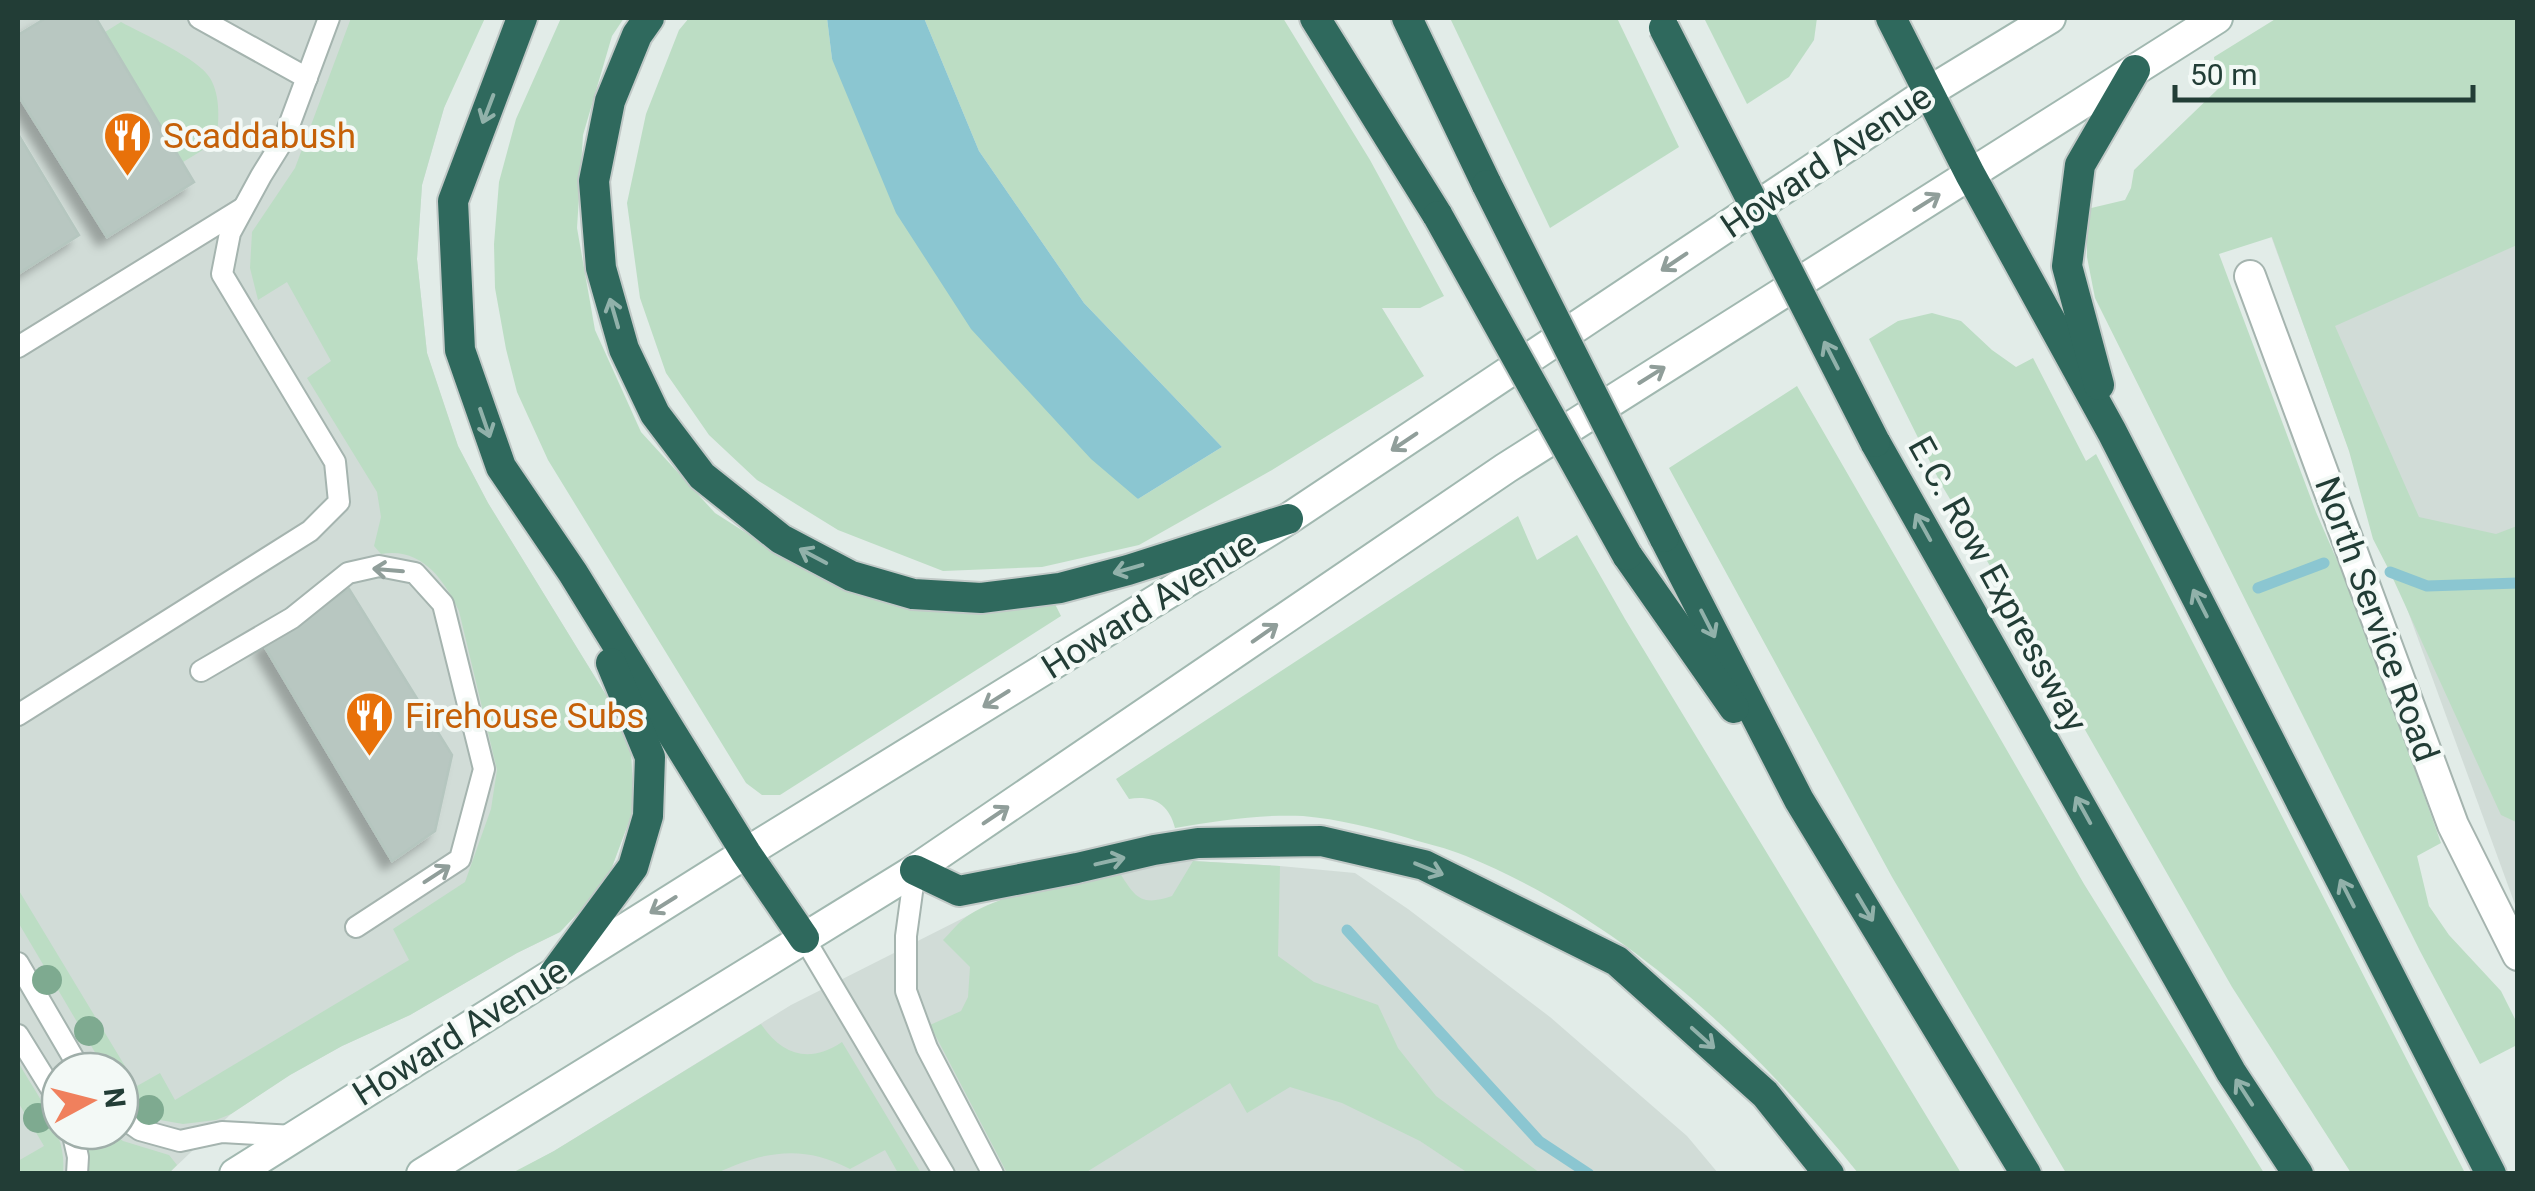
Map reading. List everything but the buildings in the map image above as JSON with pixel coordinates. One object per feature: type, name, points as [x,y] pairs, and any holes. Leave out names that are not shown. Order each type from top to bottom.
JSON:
[{"type":"highway","points":[[522,18],[453,201],[460,350],[500,466],[573,573],[746,853],[804,938]]},
{"type":"highway","points":[[649,18],[637,35],[610,101],[594,181],[601,268],[624,349],[656,414],[702,476],[780,539],[851,576],[913,594],[981,598],[1060,588],[1288,520]]},
{"type":"highway","points":[[1316,18],[1438,216],[1627,555],[1799,800],[2026,1174]]},
{"type":"highway","points":[[1407,18],[1487,185],[1799,800]]},
{"type":"highway","points":[[1891,18],[1970,174],[2112,432],[2491,1174]]},
{"type":"highway","name":"E.C. Row Expressway","points":[[1662,23],[1875,442],[2231,1072],[2298,1174]]},
{"type":"highway","points":[[2112,432],[2067,266],[2080,164],[2135,70]]},
{"type":"highway","points":[[554,974],[634,867],[648,816],[650,757],[573,573]]},
{"type":"highway","points":[[916,870],[958,892],[1198,843],[1321,841],[1424,865],[1617,960],[1766,1094],[1829,1174]]},
{"type":"main road","name":"Howard Avenue","points":[[235,1174],[746,853],[1288,520],[1930,91],[2050,18]]},
{"type":"main road","points":[[422,1174],[916,870],[1506,468],[2217,18]]},
{"type":"main road","name":"North Service Road","points":[[2250,276],[2453,825],[2518,956]]},
{"type":"lane","points":[[199,18],[307,78]]},
{"type":"lane","points":[[18,714],[310,531],[340,502],[335,462],[222,274],[230,234],[284,140],[329,18]]},
{"type":"lane","points":[[18,346],[245,207]]},
{"type":"lane","points":[[202,671],[292,618],[348,573],[379,566],[415,573],[443,604],[484,768],[460,859],[356,928]]},
{"type":"lane","points":[[916,870],[906,936],[906,991],[927,1048],[993,1174]]},
{"type":"lane","points":[[804,938],[944,1174]]},
{"type":"lane","points":[[18,962],[69,1051]]},
{"type":"lane","points":[[18,1035],[40,1071]]},
{"type":"lane","points":[[140,1130],[180,1142],[222,1132],[296,1136]]},
{"type":"shaded area","points":[[18,18],[477,18],[444,108],[422,185],[417,259],[427,353],[458,446],[488,503],[630,734],[634,808],[606,883],[560,932],[410,1015],[290,1075],[231,1114],[169,1173],[18,1173]]},
{"type":"shaded area","points":[[2517,164],[2517,910],[2271,236]]},
{"type":"shaded area","points":[[1193,861],[1355,873],[1550,1017],[1687,1136],[1718,1173],[512,1174],[791,1005],[993,903],[1094,872]]},
{"type":"green space","points":[[351,18],[485,18],[444,108],[422,185],[417,259],[427,353],[458,446],[488,503],[630,734],[634,808],[606,883],[560,932],[410,1015],[342,1046],[231,1114],[183,1124],[140,1111],[140,1084],[160,1073],[175,1100],[409,960],[393,929],[465,882],[491,809],[497,770],[459,611],[429,568],[408,555],[381,554],[374,546],[381,517],[377,492],[307,378],[331,361],[287,282],[258,300],[250,268],[252,232],[295,168]]},
{"type":"green space","points":[[561,18],[624,18],[612,36],[583,135],[577,228],[595,330],[641,432],[715,513],[806,571],[908,605],[974,610],[1055,604],[1061,616],[780,795],[762,795],[746,783],[548,460],[517,392],[495,288],[499,182],[516,119]]},
{"type":"green space","points":[[689,18],[827,18],[832,59],[1138,499],[1222,447],[1084,303],[979,151],[924,18],[1283,18],[1370,160],[1444,296],[1420,308],[1382,308],[1424,376],[1272,470],[1139,545],[1042,567],[943,571],[838,530],[757,480],[709,435],[666,373],[640,298],[627,203],[646,114],[679,30]]},
{"type":"green space","points":[[1450,18],[1617,18],[1679,147],[1550,228]]},
{"type":"green space","points":[[1704,18],[1817,18],[1814,40],[1789,77],[1747,104]]},
{"type":"green space","points":[[2277,18],[2517,18],[2517,245],[2335,326],[2419,517],[2496,534],[2517,526],[2517,826],[2501,815],[2373,539],[2349,451],[2272,237],[2219,254],[2316,512],[2356,604],[2441,843],[2417,856],[2429,906],[2449,935],[2501,991],[2517,1023],[2517,1045],[2480,1064],[2095,298],[2087,257],[2087,209],[2125,200],[2134,170],[2218,89],[2214,57]]},
{"type":"green space","points":[[121,22],[194,62],[214,85],[218,110],[216,142],[183,162],[105,32]]},
{"type":"green space","points":[[1932,313],[1961,321],[2016,367],[2033,358],[2086,461],[2096,454],[2465,1173],[2351,1173],[2232,987],[1941,484],[1869,339],[1898,321]]},
{"type":"green space","points":[[1797,386],[2084,884],[2264,1173],[2066,1173],[1892,877],[1669,468]]},
{"type":"green space","points":[[1518,516],[1537,560],[1577,535],[1961,1173],[1858,1173],[1729,1032],[1632,950],[1524,883],[1466,856],[1369,827],[1303,816],[1255,817],[1175,828],[1169,813],[1159,803],[1145,798],[1129,799],[1116,779]]},
{"type":"green space","points":[[1193,861],[1280,866],[1278,956],[1314,982],[1378,1005],[1398,1048],[1436,1096],[1540,1173],[1468,1173],[1420,1141],[1342,1103],[1290,1087],[1247,1113],[1230,1083],[1085,1173],[1007,1173],[930,1025],[961,1011],[968,997],[970,967],[943,940],[979,909],[1039,887],[1103,872],[1118,870],[1134,893],[1145,900],[1172,896]]},
{"type":"green space","points":[[18,889],[116,1051],[94,1051],[18,922]]},
{"type":"green space","points":[[761,1024],[778,1043],[797,1053],[818,1053],[842,1042],[921,1173],[898,1173],[885,1150],[850,1169],[816,1156],[784,1153],[717,1173],[512,1173],[554,1151]]},
{"type":"green space","points":[[18,1062],[40,1099],[40,1139],[18,1102]]},
{"type":"green space","points":[[140,1146],[169,1155],[177,1165],[169,1173],[88,1173],[85,1151],[140,1151]]},
{"type":"green space","points":[[40,1148],[62,1151],[63,1173],[21,1173],[18,1161]]},
{"type":"water","points":[[827,18],[924,18],[979,151],[1084,303],[1222,447],[1138,499],[1091,459],[971,329],[896,213],[832,59]]},
{"type":"waterway","points":[[2258,588],[2324,563]]},
{"type":"waterway","points":[[2390,572],[2427,586],[2518,583]]},
{"type":"waterway","points":[[1347,930],[1539,1141],[1589,1174]]},
{"type":"place","name":"Scaddabush","points":[[128,178]]},
{"type":"place","name":"Firehouse Subs","points":[[370,758]]}]
